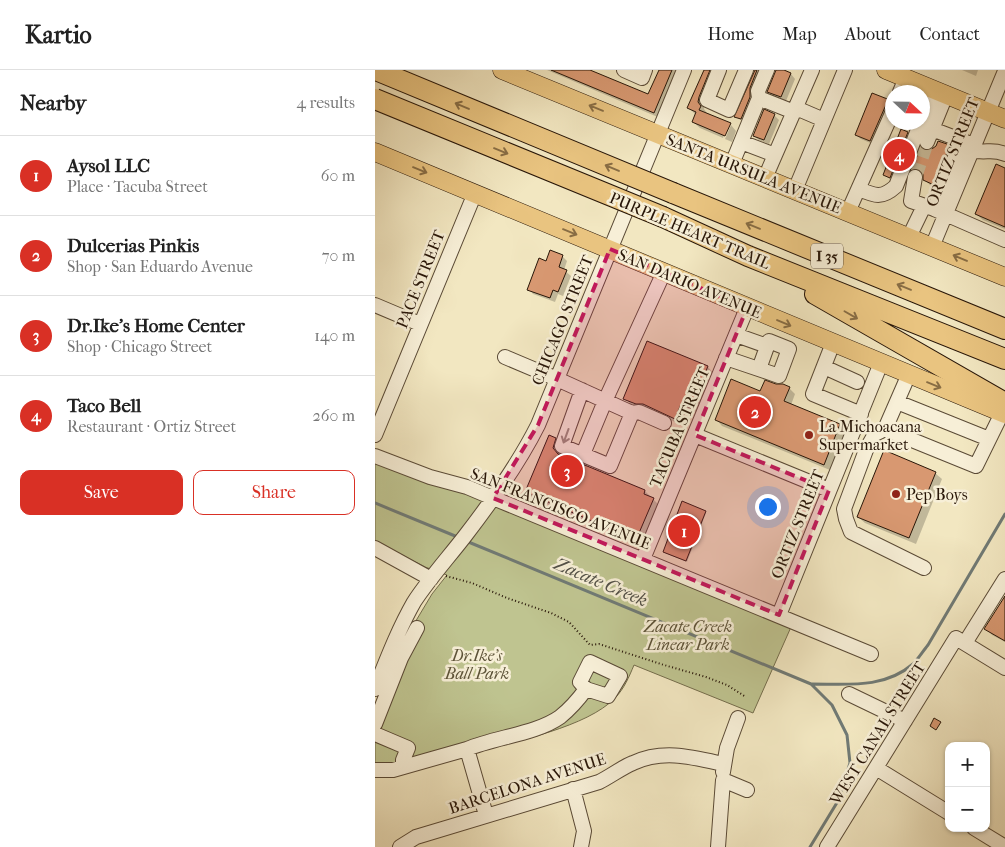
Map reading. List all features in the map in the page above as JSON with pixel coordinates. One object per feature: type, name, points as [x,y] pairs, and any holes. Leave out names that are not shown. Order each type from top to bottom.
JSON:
[{"type":"highway","name":"PURPLE HEART TRAIL","points":[[376,70],[1005,329]]},
{"type":"highway","name":"PURPLE HEART TRAIL","points":[[375,99],[663,218],[748,256],[1005,359]]},
{"type":"highway","points":[[748,256],[1004,410]]},
{"type":"highway","points":[[981,319],[1005,323]]},
{"type":"main road","name":"SANTA URSULA AVENUE","points":[[502,70],[529,75],[657,134],[932,247],[1003,272]]},
{"type":"main road","points":[[886,70],[903,85]]},
{"type":"main road","points":[[930,90],[940,92],[1005,119]]},
{"type":"main road","name":"SAN DARIO AVENUE","points":[[375,152],[881,363],[1004,410]]},
{"type":"street","points":[[624,70],[642,78],[645,70]]},
{"type":"street","name":"CHICAGO STREET","points":[[375,688],[400,628],[525,452],[538,426],[684,70]]},
{"type":"street","points":[[719,70],[707,100],[729,110],[746,70]]},
{"type":"street","points":[[732,164],[759,98],[758,91],[767,70]]},
{"type":"street","points":[[765,178],[812,70]]},
{"type":"street","points":[[795,190],[845,70]]},
{"type":"street","name":"ORTIZ STREET","points":[[932,247],[934,210],[988,112],[1005,71]]},
{"type":"street","points":[[930,113],[940,92]]},
{"type":"street","points":[[759,98],[823,120]]},
{"type":"street","points":[[930,126],[983,153],[995,150],[1005,154]]},
{"type":"street","points":[[848,212],[885,129]]},
{"type":"street","points":[[859,188],[881,196],[896,186],[922,130]]},
{"type":"street","points":[[926,130],[927,142]]},
{"type":"street","points":[[741,142],[775,155]]},
{"type":"street","points":[[915,177],[911,201],[1005,240]]},
{"type":"street","name":"PACE STREET","points":[[375,436],[475,193]]},
{"type":"street","points":[[909,237],[934,210]]},
{"type":"street","points":[[583,454],[664,272]]},
{"type":"street","points":[[375,305],[420,324]]},
{"type":"street","name":"TACUBA STREET","points":[[643,559],[747,308]]},
{"type":"street","points":[[736,335],[767,346]]},
{"type":"street","points":[[726,358],[779,376],[789,349],[769,342],[759,369]]},
{"type":"street","points":[[833,343],[813,394],[861,414]]},
{"type":"street","points":[[505,357],[632,414],[639,412],[665,423]]},
{"type":"street","name":"ORTIZ STREET","points":[[779,615],[881,363]]},
{"type":"street","points":[[824,367],[857,382]]},
{"type":"street","points":[[909,374],[885,429],[875,434],[866,450],[845,509],[846,519],[851,532],[923,568]]},
{"type":"street","points":[[582,390],[562,446],[610,466],[632,414]]},
{"type":"street","points":[[897,402],[989,439]]},
{"type":"street","points":[[885,429],[976,466],[1004,410]]},
{"type":"street","points":[[695,434],[829,490]]},
{"type":"street","name":"SAN FRANCISCO AVENUE","points":[[375,456],[430,477],[467,487],[871,654]]},
{"type":"street","points":[[375,548],[438,574]]},
{"type":"street","name":"WEST CANAL STREET","points":[[827,847],[905,720],[1005,579]]},
{"type":"street","points":[[375,724],[401,658],[417,628]]},
{"type":"street","points":[[961,640],[1005,668]]},
{"type":"street","points":[[375,770],[383,771],[403,767],[546,725],[573,706],[586,689]]},
{"type":"street","points":[[849,694],[905,720]]},
{"type":"street","points":[[718,847],[723,764],[738,718]]},
{"type":"street","points":[[375,734],[408,748],[403,760],[403,767]]},
{"type":"street","points":[[467,749],[486,815]]},
{"type":"street","name":"BARCELONA AVENUE","points":[[400,846],[416,837],[599,782],[631,763],[648,757],[665,754],[681,755],[723,764]]},
{"type":"street","points":[[876,768],[945,811]]},
{"type":"street","points":[[723,780],[747,790]]},
{"type":"street","points":[[573,789],[584,831],[581,847]]},
{"type":"street","points":[[980,832],[1004,847]]},
{"type":"path","points":[[438,574],[472,583],[507,598],[551,613],[569,622],[590,645],[599,644],[664,666],[706,677],[727,685],[746,697]]},
{"type":"highlighted area","points":[[610,249],[747,308],[695,435],[829,490],[779,615],[493,498],[538,425]]},
{"type":"green space","points":[[375,462],[468,493],[791,627],[753,713],[634,665],[624,687],[615,698],[603,708],[569,725],[530,738],[476,752],[473,740],[391,764],[375,763],[375,714],[408,634],[432,594],[447,575],[425,567],[375,541]]},
{"type":"building","points":[[551,70],[590,70],[648,94],[659,70],[672,70],[654,113]]},
{"type":"building","points":[[704,70],[710,70],[699,97],[698,102],[701,106],[699,110],[731,123],[725,136],[692,122],[696,112],[687,108]]},
{"type":"building","points":[[755,70],[757,70],[750,88],[750,97],[741,119],[734,117]]},
{"type":"building","points":[[776,70],[784,70],[791,73],[781,97],[767,92]]},
{"type":"building","points":[[872,93],[885,98],[885,107],[870,141],[855,135]]},
{"type":"building","points":[[764,109],[775,114],[764,140],[753,136]]},
{"type":"building","points":[[901,130],[908,132],[890,178],[883,175]]},
{"type":"building","points":[[938,141],[950,145],[934,185],[923,180],[923,174],[920,170],[912,169],[920,148],[929,151],[936,146]]},
{"type":"building","points":[[996,164],[1005,168],[1005,227],[975,214]]},
{"type":"building","points":[[550,250],[563,255],[559,267],[567,270],[558,292],[553,290],[550,298],[527,290],[539,258],[546,261]]},
{"type":"building","points":[[647,341],[708,366],[691,408],[681,404],[675,419],[643,404],[636,404],[623,399]]},
{"type":"building","points":[[731,379],[760,391],[765,380],[776,384],[783,384],[790,387],[784,401],[840,424],[824,465],[715,420]]},
{"type":"building","points":[[549,435],[556,438],[553,448],[558,454],[645,490],[644,494],[654,498],[636,540],[525,492]]},
{"type":"building","name":"Pep Boys","points":[[884,450],[936,472],[909,538],[857,517]]},
{"type":"building","points":[[682,501],[706,511],[686,561],[663,552]]},
{"type":"building","points":[[1005,596],[1005,641],[984,629]]},
{"type":"building","points":[[934,718],[941,722],[936,730],[930,726]]},
{"type":"waterway","name":"Zacate Creek","points":[[375,503],[460,538]]},
{"type":"waterway","points":[[812,684],[852,684],[878,681],[890,678],[913,664],[928,645],[1005,514]]},
{"type":"waterway","name":"Zacate Creek","points":[[466,541],[811,684],[832,705],[847,735],[850,763],[838,801],[810,847]]},
{"type":"tunnel","points":[[915,177],[927,142]]},
{"type":"place","name":"Taco Bell","points":[[899,155]]},
{"type":"place","name":"Dulcerias Pinkis","points":[[755,412]]},
{"type":"place","name":"La Michoacana Supermarket","points":[[809,435]]},
{"type":"place","name":"Dr.Ike's Home Center","points":[[567,471]]},
{"type":"place","name":"Pep Boys","points":[[896,494]]},
{"type":"place","name":"Aysol LLC","points":[[684,531]]},
{"type":"park label","name":"Zacate Creek Linear Park","points":[[688,635]]},
{"type":"park label","name":"Dr.Ike's Ball Park","points":[[477,664]]}]
